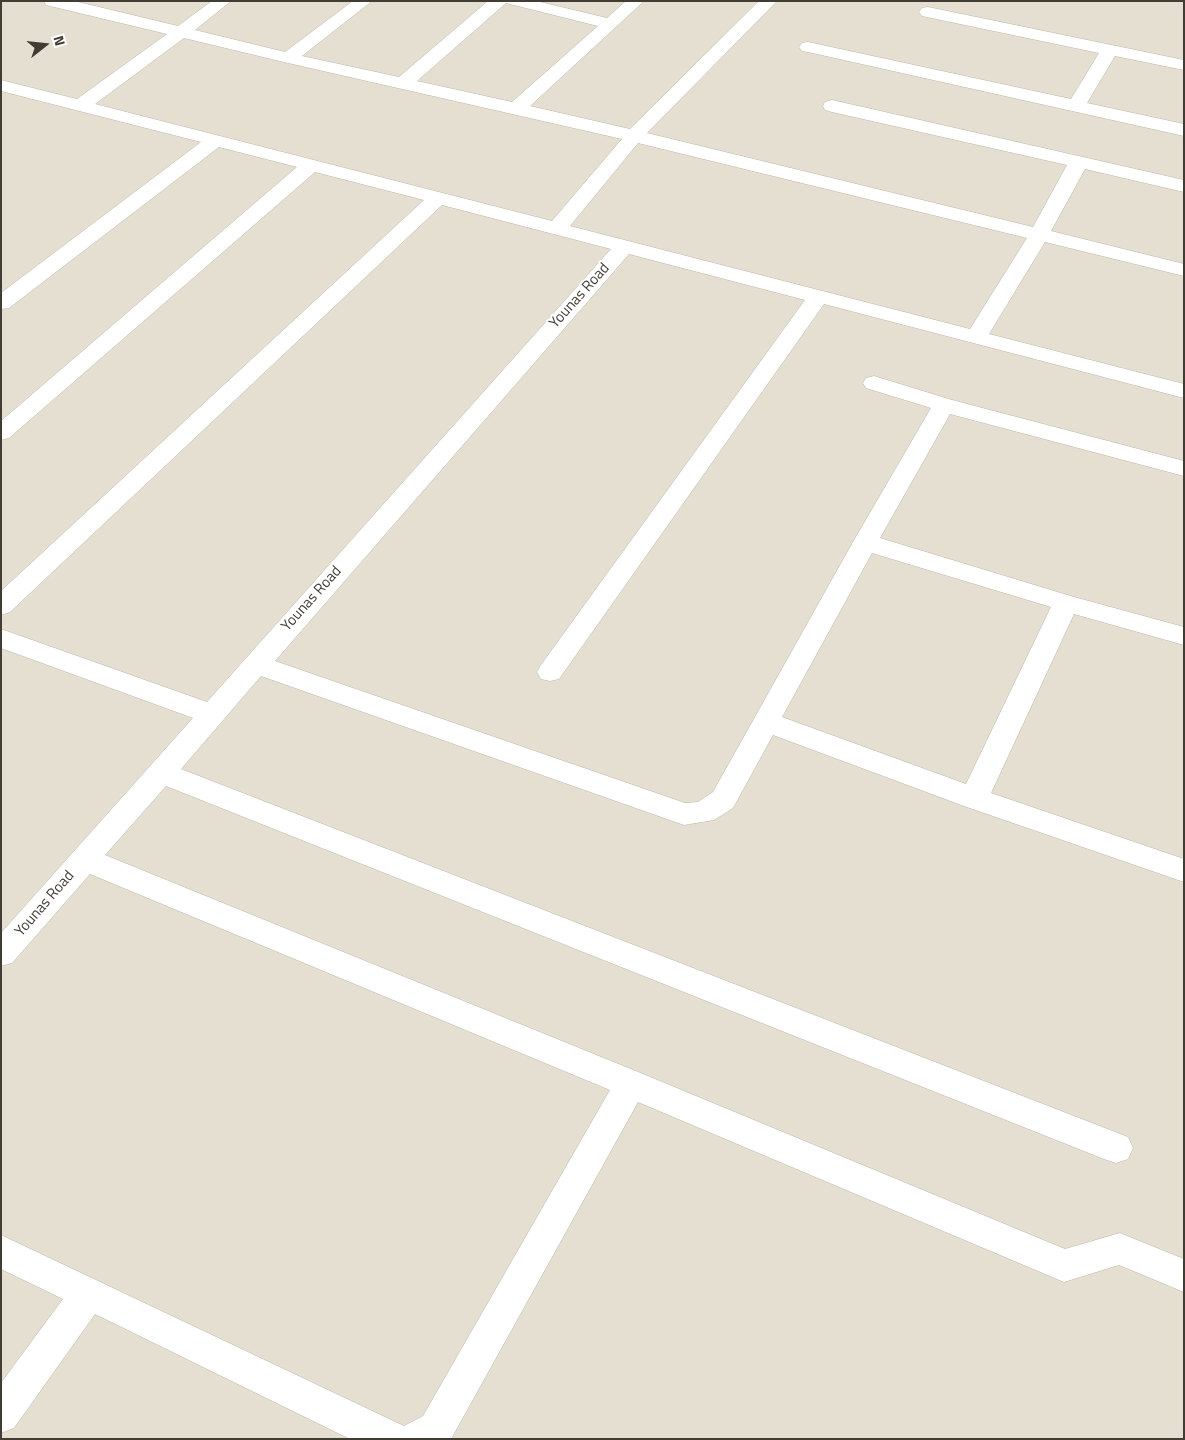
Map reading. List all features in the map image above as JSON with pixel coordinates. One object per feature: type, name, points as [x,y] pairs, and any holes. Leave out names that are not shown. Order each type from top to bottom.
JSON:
[{"type":"street","points":[[52,1],[76,4],[288,58],[403,82],[634,136],[1184,270]]},
{"type":"street","points":[[80,106],[223,1]]},
{"type":"street","points":[[288,58],[364,1]]},
{"type":"street","points":[[403,82],[499,1]]},
{"type":"street","points":[[513,1],[610,24]]},
{"type":"street","points":[[516,109],[636,1]]},
{"type":"street","points":[[557,229],[634,136],[769,1]]},
{"type":"street","points":[[928,12],[1184,65]]},
{"type":"street","points":[[808,46],[1184,130]]},
{"type":"street","points":[[1076,106],[1110,50]]},
{"type":"street","points":[[1,85],[1184,391]]},
{"type":"street","points":[[832,106],[1184,186]]},
{"type":"street","points":[[1,303],[215,141]]},
{"type":"street","points":[[976,337],[1039,235],[1080,162]]},
{"type":"street","points":[[1,433],[312,166]]},
{"type":"street","points":[[1,606],[438,198]]},
{"type":"street","name":"Younas Road","points":[[1,954],[254,664],[624,246]]},
{"type":"street","points":[[550,672],[818,297]]},
{"type":"street","points":[[874,383],[944,406],[1184,469]]},
{"type":"street","points":[[254,664],[684,814],[704,812],[722,800],[865,542],[944,406]]},
{"type":"street","points":[[865,542],[1066,603],[1184,636]]},
{"type":"street","points":[[974,798],[1066,603]]},
{"type":"street","points":[[1,638],[212,714]]},
{"type":"street","points":[[765,721],[974,798],[1184,871]]},
{"type":"street","points":[[160,772],[1116,1148]]},
{"type":"street","points":[[84,859],[631,1084],[1064,1266],[1120,1249],[1184,1276]]},
{"type":"street","points":[[418,1439],[436,1429],[631,1084]]},
{"type":"street","points":[[1,1251],[391,1439]]},
{"type":"street","points":[[1,1415],[89,1293]]},
{"type":"shaded area","points":[[1,1],[1184,1],[1184,1439],[1,1439]]}]
